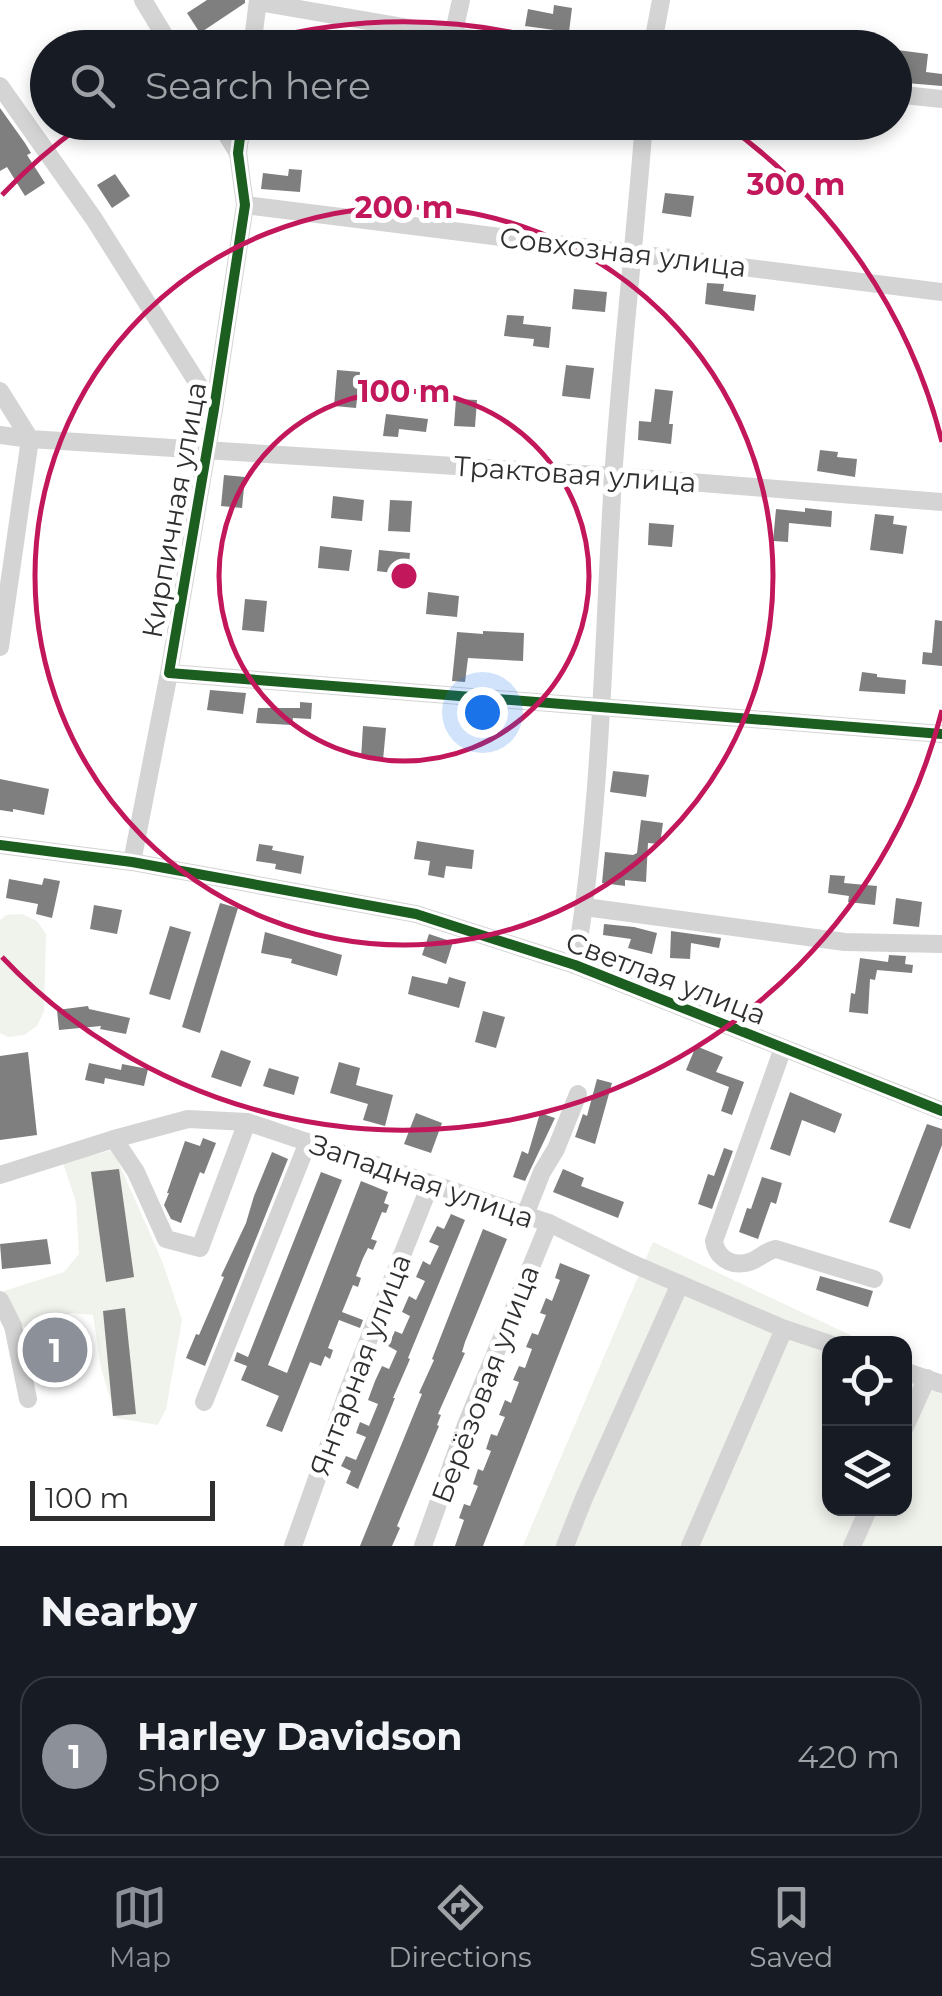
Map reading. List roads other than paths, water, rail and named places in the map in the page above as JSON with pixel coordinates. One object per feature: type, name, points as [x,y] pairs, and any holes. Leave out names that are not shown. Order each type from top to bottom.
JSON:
[{"type":"street","points":[[143,0],[161,30]]},
{"type":"street","points":[[454,30],[461,0]]},
{"type":"street","points":[[655,30],[661,0]]},
{"type":"street","points":[[254,30],[258,1],[420,30]]},
{"type":"street","points":[[0,86],[30,129]]},
{"type":"street","points":[[912,96],[942,99]]},
{"type":"street","points":[[38,140],[94,220],[214,409]]},
{"type":"street","points":[[230,140],[238,154]]},
{"type":"street","name":"Кирпичная улица","points":[[240,140],[245,204],[169,673],[942,734]]},
{"type":"street","points":[[575,965],[585,907],[602,707],[614,476],[643,140]]},
{"type":"street","name":"Совхозная улица","points":[[245,204],[942,292]]},
{"type":"street","points":[[0,391],[30,439],[0,647]]},
{"type":"street","name":"Трактовая улица","points":[[0,434],[942,502]]},
{"type":"street","points":[[132,862],[169,673]]},
{"type":"street","name":"Светлая улица","points":[[0,845],[132,862],[416,914],[575,965],[942,1111]]},
{"type":"street","points":[[585,907],[845,942],[942,944]]},
{"type":"street","points":[[782,1048],[714,1241],[715,1250],[722,1258],[746,1264],[776,1249],[874,1279]]},
{"type":"street","points":[[524,1215],[578,1094]]},
{"type":"street","name":"Западная улица","points":[[0,1175],[188,1119],[247,1122],[549,1223],[680,1284],[822,1341]]},
{"type":"street","points":[[114,1139],[136,1172],[166,1240],[200,1248],[247,1122]]},
{"type":"street","points":[[204,1402],[308,1142]]},
{"type":"street","name":"Янтарная улица","points":[[293,1546],[348,1392],[430,1185]]},
{"type":"street","name":"Берёзовая улица","points":[[423,1546],[466,1424],[549,1223]]},
{"type":"street","points":[[565,1546],[680,1284]]},
{"type":"street","points":[[0,1300],[13,1326],[28,1400]]},
{"type":"street","points":[[690,1546],[784,1329]]},
{"type":"street","points":[[906,1426],[934,1381]]},
{"type":"street","points":[[852,1546],[865,1516]]},
{"type":"place","name":"Harley Davidson","points":[[55,1350]]}]
